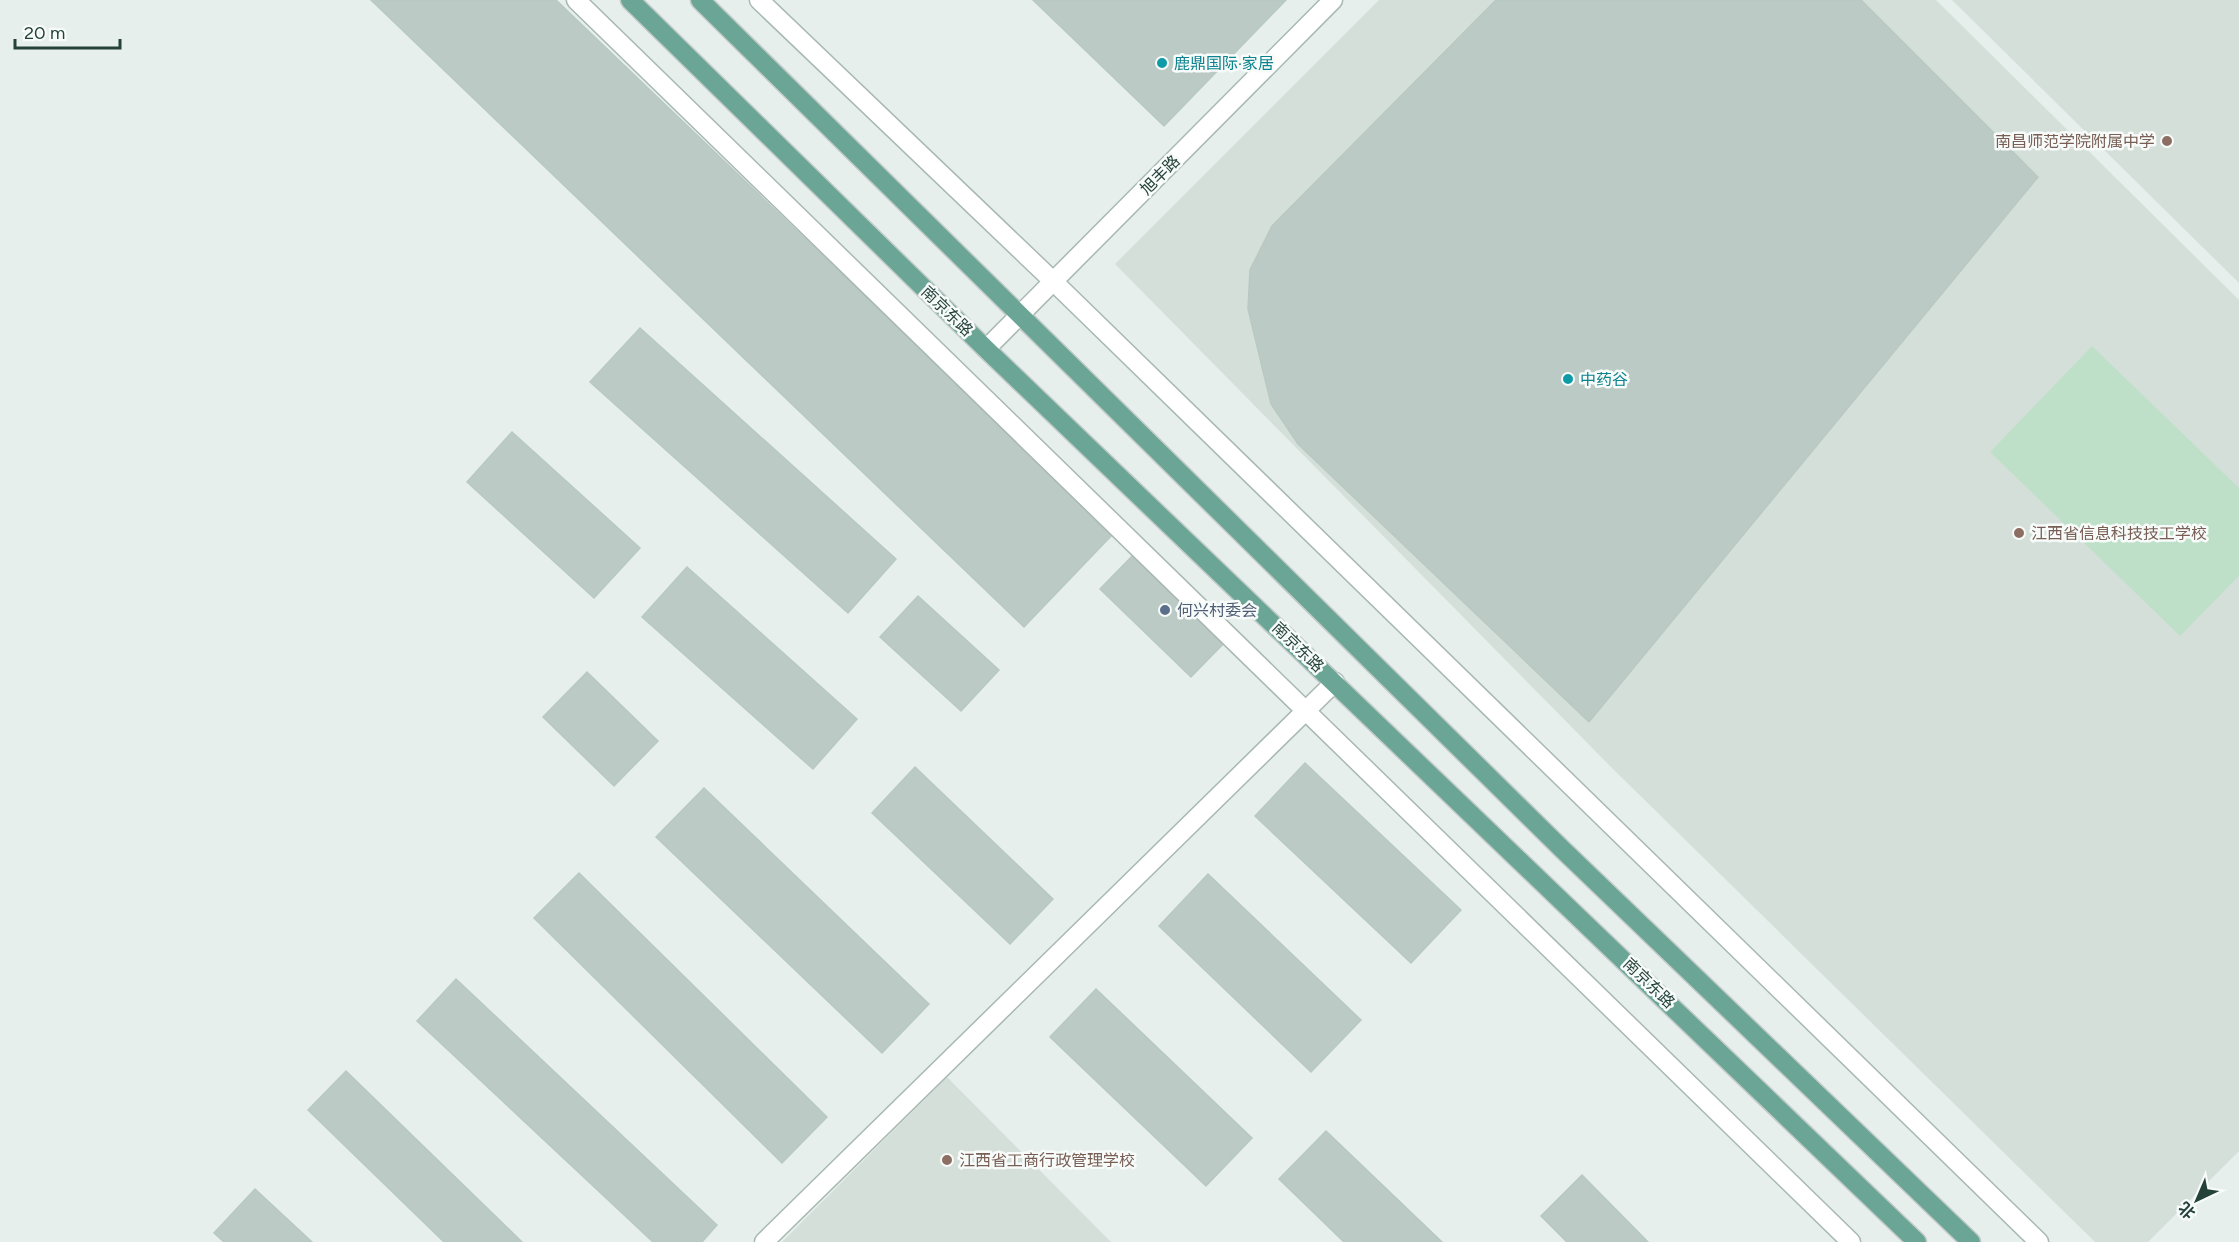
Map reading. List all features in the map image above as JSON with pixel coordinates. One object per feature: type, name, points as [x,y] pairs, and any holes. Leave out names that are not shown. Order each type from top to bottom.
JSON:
[{"type":"main road","name":"南京东路","points":[[630,0],[986,349],[1917,1242]]},
{"type":"main road","points":[[700,0],[1553,840],[1971,1242]]},
{"type":"street","points":[[576,0],[1851,1242]]},
{"type":"street","points":[[759,0],[1054,282],[2038,1242]]},
{"type":"street","name":"旭丰路","points":[[986,349],[1333,0]]},
{"type":"street","points":[[764,1242],[1335,682]]},
{"type":"shaded area","points":[[1379,0],[1936,0],[2239,300],[2239,1151],[2148,1242],[2095,1242],[1611,767],[1115,264]]},
{"type":"shaded area","name":"南昌师范学院附属中学","points":[[1952,0],[2239,0],[2239,283]]},
{"type":"shaded area","name":"江西省工商行政管理学校","points":[[947,1077],[1111,1242],[782,1242]]},
{"type":"green space","points":[[2092,346],[2239,488],[2239,576],[2180,636],[1990,452]]},
{"type":"building","points":[[371,0],[556,0],[1113,534],[1024,627]]},
{"type":"building","name":"鹿鼎国际·家居","points":[[1033,0],[1286,0],[1164,126]]},
{"type":"building","name":"中药谷","points":[[1496,0],[1861,0],[2038,177],[1589,722],[1298,444],[1271,404],[1248,309],[1250,270],[1272,226]]},
{"type":"building","points":[[640,328],[896,559],[848,613],[590,382]]},
{"type":"building","points":[[512,432],[640,548],[594,598],[467,482]]},
{"type":"building","points":[[1137,551],[1227,640],[1191,677],[1100,589]]},
{"type":"building","points":[[687,567],[857,719],[813,769],[642,617]]},
{"type":"building","points":[[918,596],[999,670],[961,711],[880,637]]},
{"type":"building","points":[[587,672],[658,741],[614,786],[543,717]]},
{"type":"building","points":[[1305,763],[1461,910],[1411,963],[1255,816]]},
{"type":"building","points":[[915,767],[1053,899],[1010,944],[872,813]]},
{"type":"building","points":[[704,788],[929,1004],[882,1053],[656,837]]},
{"type":"building","points":[[579,873],[827,1117],[782,1163],[534,918]]},
{"type":"building","points":[[1208,874],[1361,1020],[1311,1072],[1159,926]]},
{"type":"building","points":[[456,979],[717,1225],[702,1242],[653,1242],[417,1021]]},
{"type":"building","points":[[1096,989],[1252,1138],[1206,1186],[1050,1037]]},
{"type":"building","points":[[346,1071],[522,1242],[444,1242],[308,1110]]},
{"type":"building","points":[[1326,1131],[1442,1242],[1344,1242],[1279,1179]]},
{"type":"building","points":[[1582,1175],[1648,1242],[1567,1242],[1541,1216]]},
{"type":"building","points":[[255,1189],[312,1242],[224,1242],[214,1233]]},
{"type":"place","name":"鹿鼎国际·家居","points":[[1162,63]]},
{"type":"place","name":"南昌师范学院附属中学","points":[[2167,141]]},
{"type":"place","name":"中药谷","points":[[1568,379]]},
{"type":"place","name":"江西省信息科技技工学校","points":[[2019,533]]},
{"type":"place","name":"何兴村委会","points":[[1165,610]]},
{"type":"place","name":"江西省工商行政管理学校","points":[[947,1160]]}]
